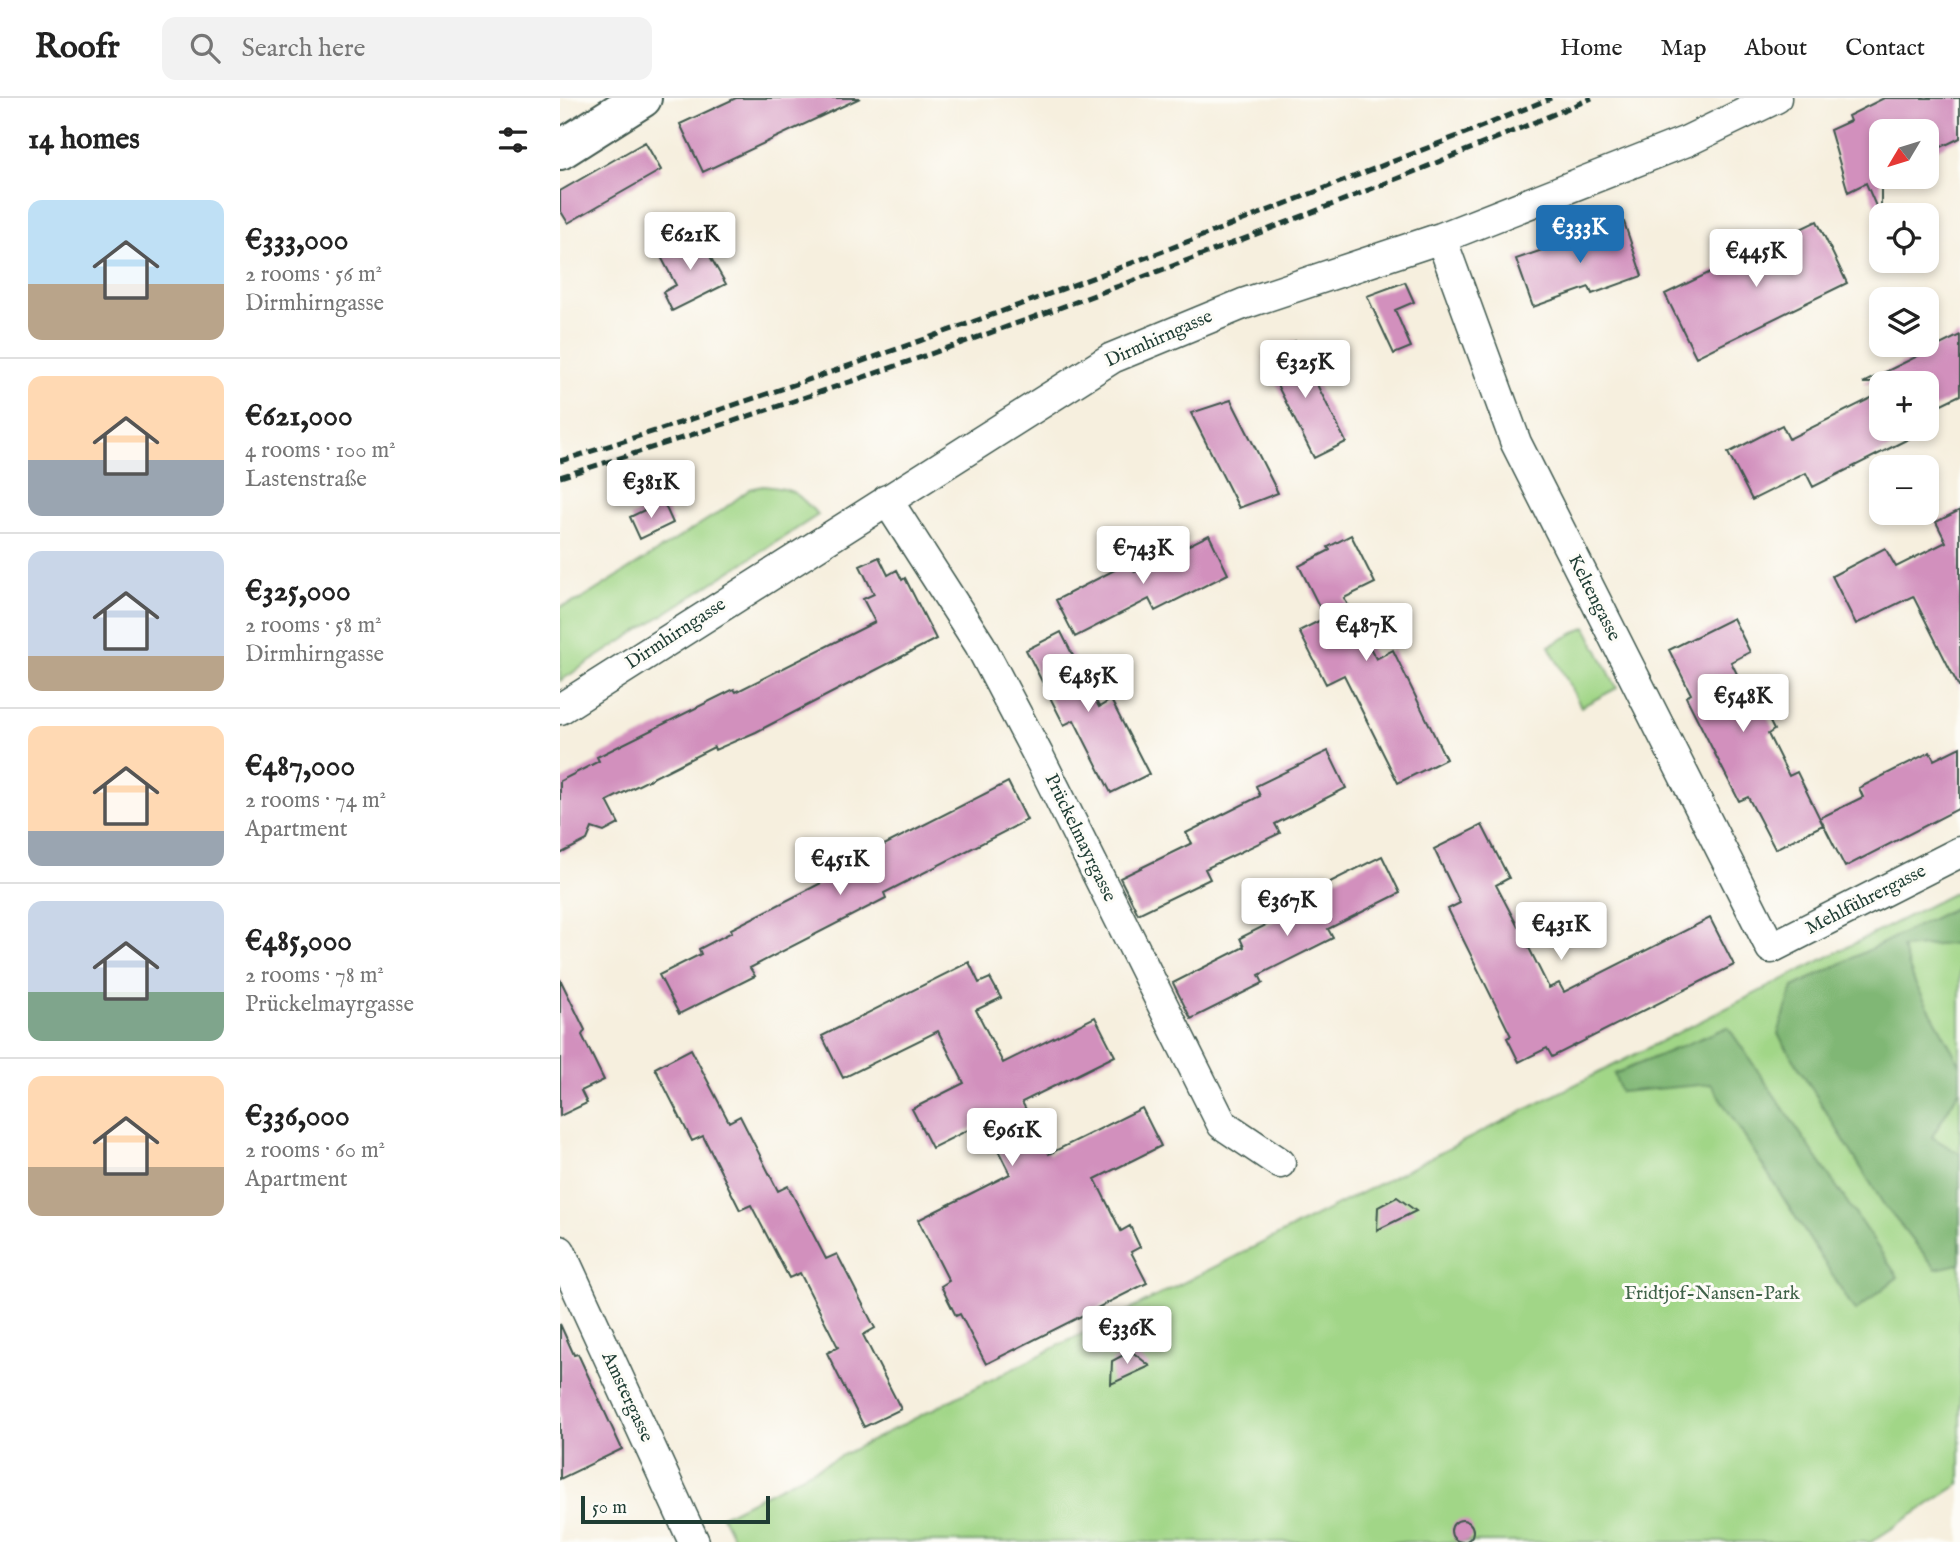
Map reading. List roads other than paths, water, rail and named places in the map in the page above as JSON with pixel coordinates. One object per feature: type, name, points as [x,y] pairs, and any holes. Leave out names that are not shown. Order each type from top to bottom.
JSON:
[{"type":"street","points":[[560,150],[642,98]]},
{"type":"street","name":"Dirmhirngasse","points":[[560,709],[1112,358],[1243,304],[1441,238],[1687,141],[1776,98]]},
{"type":"street","name":"Keltengasse","points":[[1441,238],[1516,443],[1771,948]]},
{"type":"street","name":"Prückelmayrgasse","points":[[887,499],[980,645],[1222,1124],[1280,1163]]},
{"type":"street","name":"Mehlführergasse","points":[[1771,948],[1960,852]]},
{"type":"street","name":"Amstergasse","points":[[560,1251],[684,1539]]},
{"type":"railway","points":[[560,461],[846,367],[1034,299],[1551,98]]},
{"type":"railway","points":[[560,477],[820,392],[1080,300],[1338,202],[1592,98]]},
{"type":"park label","name":"Fridtjof-Nansen-Park","points":[[1712,1294]]}]
